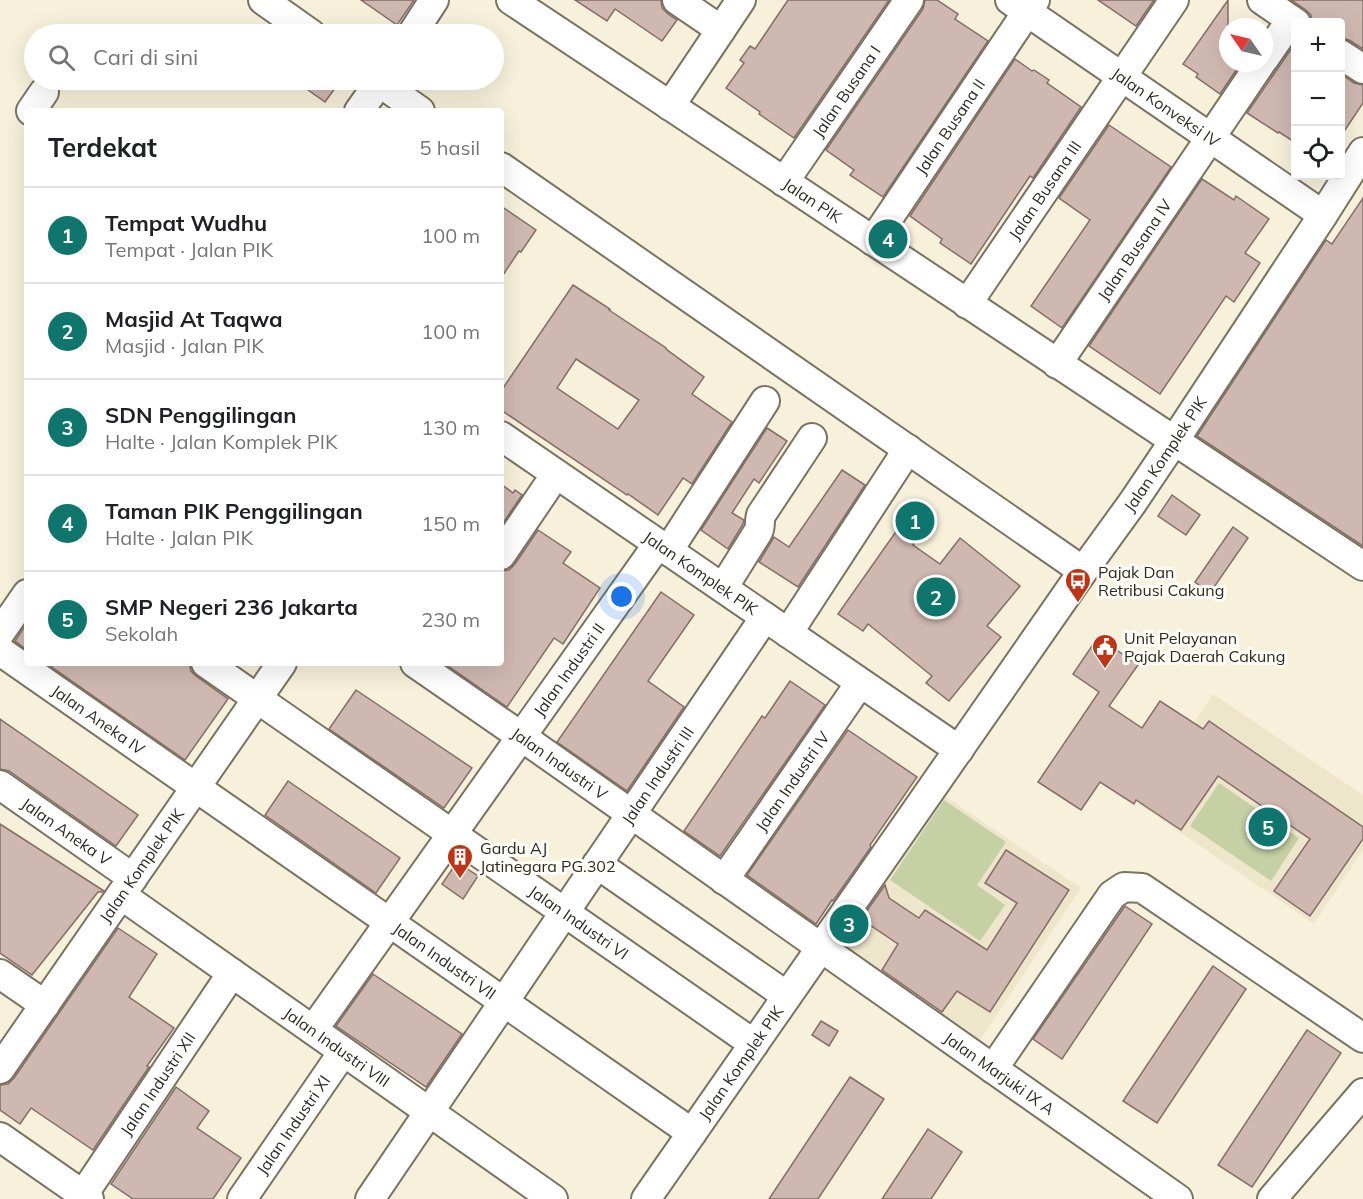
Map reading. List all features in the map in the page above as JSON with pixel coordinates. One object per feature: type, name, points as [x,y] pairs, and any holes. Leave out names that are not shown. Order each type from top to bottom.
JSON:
[{"type":"street","points":[[263,0],[297,24]]},
{"type":"street","points":[[418,24],[434,0]]},
{"type":"street","name":"Jalan PIK","points":[[511,0],[1363,566]]},
{"type":"street","points":[[677,0],[722,30]]},
{"type":"street","points":[[670,106],[741,0]]},
{"type":"street","name":"Jalan Busana I","points":[[784,182],[909,0]]},
{"type":"street","name":"Jalan Busana III","points":[[967,304],[1174,0]]},
{"type":"street","points":[[1262,0],[1291,21]]},
{"type":"street","name":"Jalan Konveksi IV","points":[[1023,4],[1122,77],[1323,214]]},
{"type":"street","name":"Jalan Busana II","points":[[873,241],[1023,4]]},
{"type":"street","points":[[1273,48],[1291,25]]},
{"type":"street","points":[[1345,57],[1363,69]]},
{"type":"street","name":"Jalan Busana IV","points":[[1057,364],[1255,72]]},
{"type":"street","points":[[361,108],[372,90]]},
{"type":"street","points":[[390,90],[416,108]]},
{"type":"street","name":"Jalan Komplek PIK","points":[[646,1199],[1133,502],[1363,152]]},
{"type":"street","points":[[504,169],[1083,571]]},
{"type":"street","name":"Jalan Industri II","points":[[522,737],[663,547],[765,401]]},
{"type":"street","name":"Jalan Komplek PIK","points":[[504,438],[959,750]]},
{"type":"street","points":[[723,588],[758,532],[761,526],[761,515],[812,438]]},
{"type":"street","points":[[788,633],[908,449]]},
{"type":"street","points":[[504,551],[556,474]]},
{"type":"street","points":[[0,633],[24,598]]},
{"type":"street","name":"Jalan Industri III","points":[[370,1199],[765,617]]},
{"type":"street","name":"Jalan Aneka IV","points":[[0,651],[196,788]]},
{"type":"street","name":"Jalan Industri VI","points":[[210,666],[754,1044]]},
{"type":"street","name":"Jalan Komplek PIK","points":[[0,1069],[280,666]]},
{"type":"street","name":"Jalan Industri V","points":[[423,666],[821,948]]},
{"type":"street","name":"Jalan Industri IV","points":[[724,879],[861,683]]},
{"type":"street","points":[[313,1030],[522,737]]},
{"type":"street","name":"Jalan Aneka V","points":[[0,785],[127,886]]},
{"type":"street","name":"Jalan Industri VII","points":[[196,788],[692,1134]]},
{"type":"street","points":[[597,864],[787,996]]},
{"type":"street","name":"Jalan Industri VIII","points":[[127,886],[232,973],[553,1199]]},
{"type":"street","points":[[993,1069],[1112,895],[1124,887],[1142,888],[1363,1038]]},
{"type":"street","name":"Jalan Marjuki IX A","points":[[821,948],[1178,1199]]},
{"type":"street","name":"Jalan Industri XII","points":[[86,1197],[232,973]]},
{"type":"street","points":[[0,974],[45,1005]]},
{"type":"street","name":"Jalan Industri XI","points":[[242,1199],[343,1052]]},
{"type":"street","points":[[1272,1199],[1363,1093]]},
{"type":"street","points":[[0,1137],[86,1197]]},
{"type":"shaded area","points":[[1213,694],[1363,795],[1363,850],[1314,924],[1139,804]]},
{"type":"shaded area","points":[[931,787],[1081,888],[978,1043],[826,944]]},
{"type":"green space","points":[[1219,783],[1299,838],[1271,881],[1190,826]]},
{"type":"green space","points":[[944,800],[1006,842],[977,885],[1005,905],[980,941],[890,880]]},
{"type":"building","points":[[361,0],[414,0],[396,24]]},
{"type":"building","points":[[575,0],[661,0],[662,8],[677,20],[662,41],[615,9],[607,21]]},
{"type":"building","points":[[788,0],[889,0],[794,138],[726,88],[744,63],[740,60],[750,46],[755,49]]},
{"type":"building","points":[[925,0],[937,0],[958,14],[955,19],[988,41],[883,197],[850,175],[854,170],[826,150],[923,9]]},
{"type":"building","points":[[1098,0],[1154,0],[1136,26]]},
{"type":"building","points":[[1228,0],[1228,18],[1219,18],[1219,72],[1235,72],[1220,94],[1196,77],[1198,74],[1183,64]]},
{"type":"building","points":[[1291,0],[1363,0],[1363,49],[1345,39],[1345,18],[1311,18],[1306,10]]},
{"type":"building","points":[[1291,49],[1291,140],[1247,113]]},
{"type":"building","points":[[1015,59],[1049,80],[1047,83],[1081,107],[1033,178],[1030,176],[971,264],[940,243],[942,239],[910,216]]},
{"type":"building","points":[[1345,77],[1354,83],[1363,85],[1363,103],[1345,130]]},
{"type":"building","points":[[308,90],[334,90],[325,102]]},
{"type":"building","points":[[1109,125],[1171,167],[1062,328],[1031,306],[1090,220],[1059,198]]},
{"type":"building","points":[[1202,179],[1234,200],[1236,196],[1269,219],[1245,253],[1260,263],[1234,302],[1226,296],[1160,394],[1089,346]]},
{"type":"building","points":[[1363,198],[1363,546],[1197,436],[1326,240],[1332,244]]},
{"type":"building","points":[[504,208],[536,230],[521,252],[519,251],[504,274]]},
{"type":"building","points":[[573,285],[666,348],[704,377],[692,394],[732,422],[692,484],[683,478],[658,515],[504,412],[504,387]],"holes":[[[576,359],[639,400],[618,429],[557,388]]]},
{"type":"building","points":[[767,428],[787,441],[759,483],[754,479],[732,513],[744,520],[728,549],[701,530]]},
{"type":"building","points":[[842,470],[865,485],[798,587],[759,562],[774,537],[789,547]]},
{"type":"building","points":[[504,486],[513,493],[515,490],[522,495],[504,522]]},
{"type":"building","points":[[1172,495],[1200,515],[1186,535],[1158,516]]},
{"type":"building","points":[[912,504],[932,518],[913,545],[940,564],[960,538],[1020,586],[987,626],[1001,637],[949,701],[926,683],[932,676],[868,624],[863,631],[838,614],[900,526],[897,524]]},
{"type":"building","points":[[1233,527],[1248,538],[1210,593],[1195,582]]},
{"type":"building","points":[[538,530],[571,552],[563,563],[600,588],[563,644],[554,638],[507,707],[448,666],[504,666],[504,571],[509,570]]},
{"type":"building","points":[[661,592],[694,615],[648,681],[684,707],[627,791],[557,742]]},
{"type":"building","points":[[24,628],[24,648],[15,641]]},
{"type":"building","points":[[1098,637],[1138,665],[1109,706],[1142,728],[1160,701],[1203,729],[1209,721],[1363,827],[1363,839],[1310,916],[1274,891],[1310,839],[1218,776],[1181,830],[1136,800],[1134,804],[1100,782],[1081,810],[1038,782],[1099,692],[1073,674]]},
{"type":"building","points":[[50,666],[190,666],[196,676],[228,699],[185,760]]},
{"type":"building","points":[[790,681],[825,705],[720,856],[684,831],[762,716],[765,718]]},
{"type":"building","points":[[356,690],[472,768],[444,808],[329,729]]},
{"type":"building","points":[[0,719],[138,815],[116,846],[9,771],[0,769]]},
{"type":"building","points":[[848,730],[917,777],[816,924],[747,875]]},
{"type":"building","points":[[288,781],[400,858],[376,893],[265,815]]},
{"type":"building","points":[[0,824],[104,891],[98,892],[32,975],[0,953]]},
{"type":"building","points":[[1006,850],[1069,890],[990,1012],[957,991],[942,1012],[882,970],[898,944],[861,919],[885,885],[889,898],[919,918],[925,910],[987,950],[1017,903],[985,883]]},
{"type":"building","name":"Gardu AJ Jatinegara PG.302","points":[[457,862],[478,876],[463,899],[442,884]]},
{"type":"building","points":[[1125,906],[1152,924],[1062,1059],[1033,1039]]},
{"type":"building","points":[[118,928],[157,954],[129,997],[174,1028],[93,1150],[31,1108],[20,1124],[0,1110],[0,1085],[8,1084],[14,1078]]},
{"type":"building","points":[[1213,966],[1246,989],[1157,1123],[1123,1101]]},
{"type":"building","points":[[373,974],[462,1034],[426,1087],[336,1026]]},
{"type":"building","points":[[821,1021],[838,1031],[829,1046],[812,1035]]},
{"type":"building","points":[[1307,1030],[1341,1053],[1252,1187],[1218,1165]]},
{"type":"building","points":[[850,1077],[884,1099],[818,1199],[769,1199]]},
{"type":"building","points":[[176,1087],[209,1111],[197,1128],[241,1158],[213,1199],[133,1199],[111,1184]]},
{"type":"building","points":[[928,1129],[962,1152],[931,1199],[882,1199]]},
{"type":"place","name":"Taman PIK Penggilingan","points":[[888,239]]},
{"type":"place","name":"Tempat Wudhu","points":[[915,521]]},
{"type":"place","name":"Masjid At Taqwa","points":[[936,597]]},
{"type":"place","name":"Pajak Dan Retribusi Cakung","points":[[1078,604]]},
{"type":"place","name":"Unit Pelayanan Pajak Daerah Cakung","points":[[1105,670]]},
{"type":"place","name":"SMP Negeri 236 Jakarta","points":[[1268,827]]},
{"type":"place","name":"Gardu AJ Jatinegara PG.302","points":[[460,880]]},
{"type":"place","name":"SDN Penggilingan","points":[[849,924]]}]
